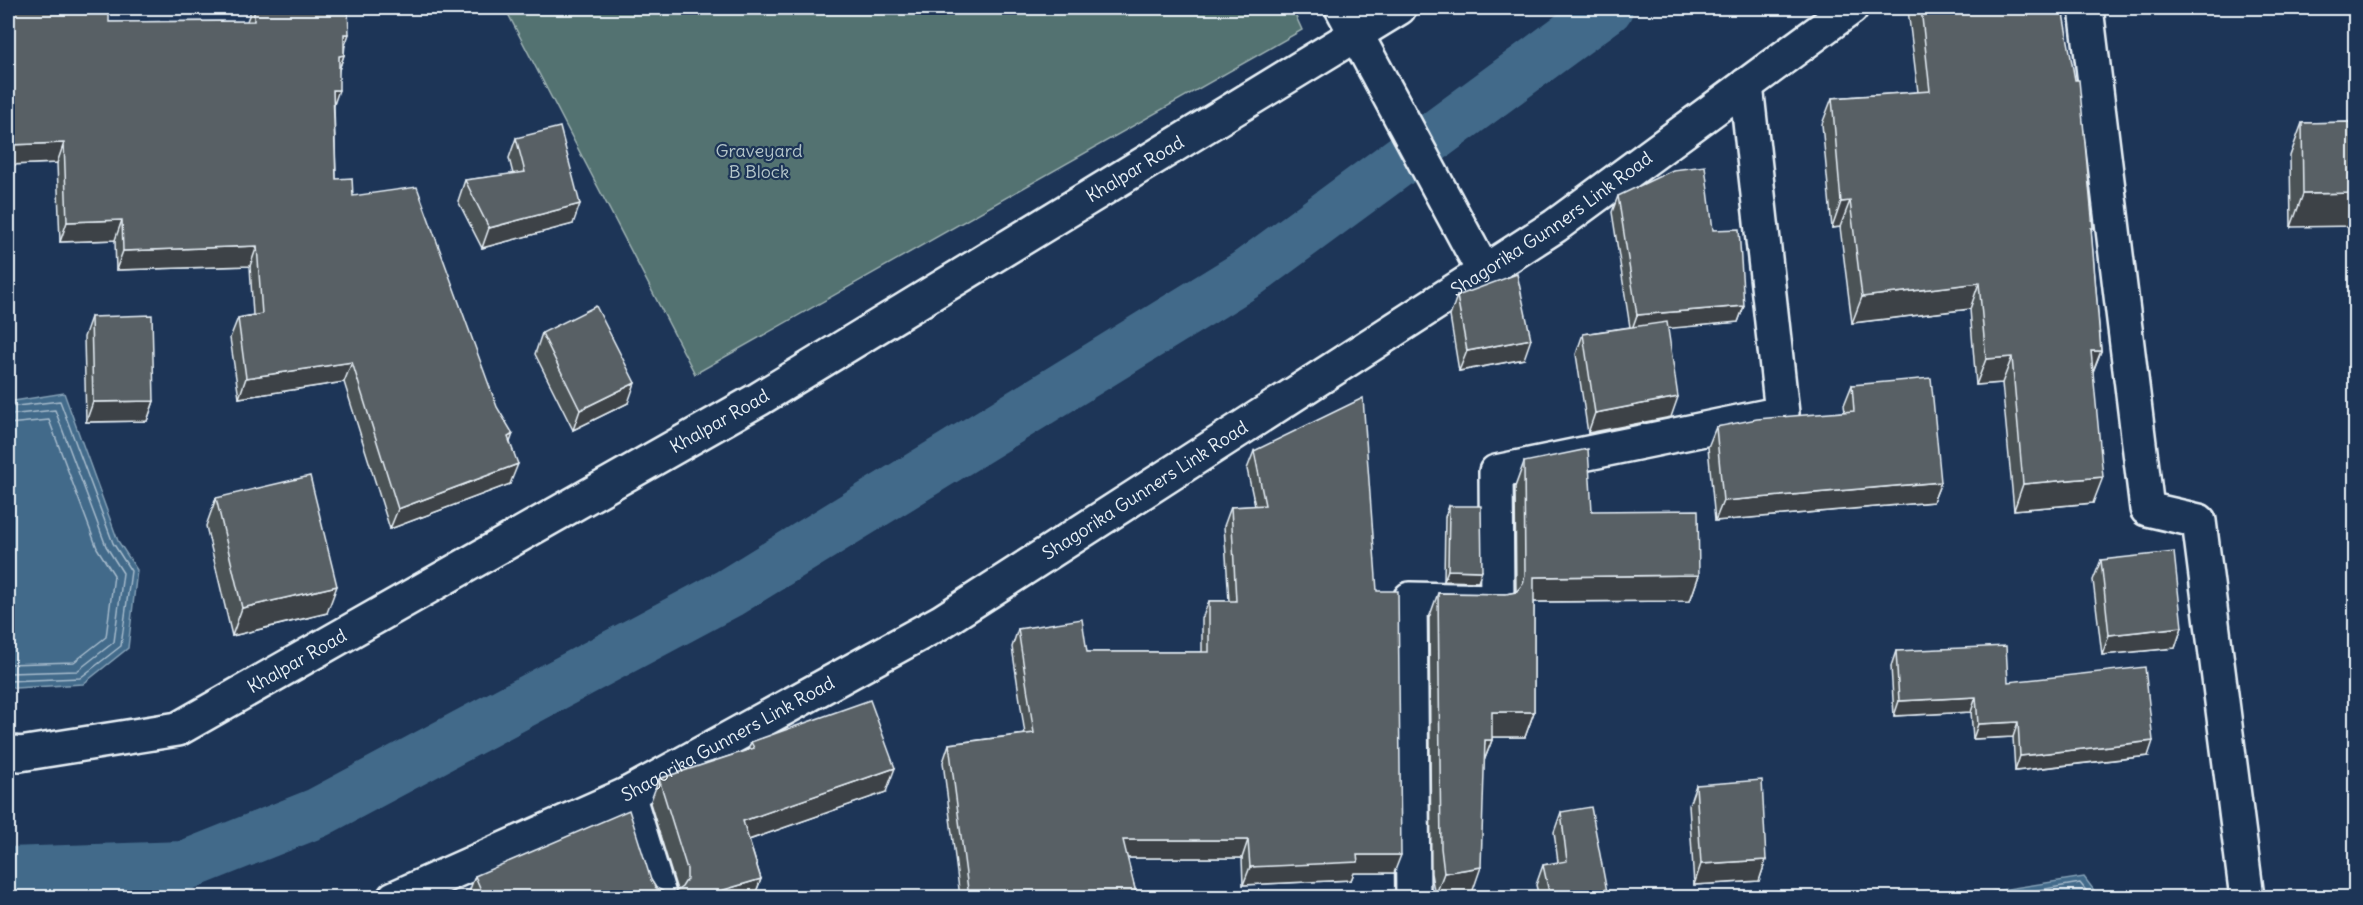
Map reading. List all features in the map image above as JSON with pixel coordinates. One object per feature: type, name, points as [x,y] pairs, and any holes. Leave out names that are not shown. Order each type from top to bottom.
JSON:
[{"type":"street","name":"Khalpar Road","points":[[8,752],[20,754],[178,729],[759,399],[1349,21],[1399,8]]},
{"type":"street","name":"Shagorika Gunners Link Road","points":[[394,897],[628,794],[941,622],[1554,226],[1851,8]]},
{"type":"street","points":[[2086,8],[2147,509],[2199,521],[2247,897]]},
{"type":"street","points":[[1349,21],[1484,272]]},
{"type":"street","points":[[1413,897],[1410,599],[1497,601],[1496,472],[1782,413],[1746,85]]},
{"type":"street","points":[[628,794],[660,897]]},
{"type":"green space","name":"Graveyard B Block","points":[[505,8],[1292,8],[1302,30],[695,374]]},
{"type":"water","points":[[64,393],[118,541],[137,570],[128,648],[83,684],[15,688],[8,686],[8,402]]},
{"type":"water","points":[[2084,877],[2099,897],[1962,897],[1963,896]]},
{"type":"building","points":[[8,8],[109,8],[109,22],[254,21],[254,8],[348,8],[349,34],[344,34],[344,55],[339,56],[339,90],[333,90],[336,179],[352,178],[353,196],[417,187],[497,407],[513,434],[508,437],[518,464],[398,509],[352,362],[246,378],[238,318],[262,314],[257,246],[123,251],[122,220],[67,222],[64,143],[8,145]]},
{"type":"building","points":[[1921,8],[2062,8],[2075,80],[2079,80],[2093,228],[2091,228],[2101,351],[2091,351],[2103,477],[2023,484],[2012,357],[1986,359],[1979,283],[1862,297],[1850,201],[1841,202],[1832,98],[1930,91]]},
{"type":"building","points":[[2355,122],[2355,193],[2303,194],[2302,123]]},
{"type":"building","points":[[560,127],[580,204],[489,228],[465,180],[525,172],[516,138]]},
{"type":"building","points":[[1705,166],[1713,230],[1739,229],[1744,306],[1637,315],[1618,196],[1673,170]]},
{"type":"building","points":[[1517,274],[1531,339],[1467,351],[1457,296]]},
{"type":"building","points":[[596,306],[635,383],[580,410],[542,333]]},
{"type":"building","points":[[152,315],[154,401],[93,402],[91,317]]},
{"type":"building","points":[[1667,322],[1678,397],[1595,413],[1583,334]]},
{"type":"building","points":[[1931,378],[1941,482],[1723,501],[1716,427],[1757,419],[1854,411],[1852,385]]},
{"type":"building","points":[[1363,398],[1377,591],[1398,591],[1401,855],[1357,855],[1358,862],[1250,867],[1248,840],[1123,840],[1137,897],[969,897],[949,744],[1034,733],[1018,629],[1082,619],[1087,652],[1209,652],[1209,601],[1236,601],[1231,507],[1265,505],[1254,451]]},
{"type":"building","points":[[1588,449],[1592,511],[1698,510],[1699,575],[1534,577],[1534,712],[1492,712],[1492,740],[1485,740],[1481,867],[1444,873],[1441,848],[1438,593],[1506,594],[1516,592],[1523,584],[1525,575],[1524,462]]},
{"type":"building","points":[[310,476],[337,586],[242,608],[216,498]]},
{"type":"building","points":[[1449,506],[1481,506],[1482,571],[1448,570]]},
{"type":"building","points":[[2174,552],[2182,627],[2109,635],[2101,560]]},
{"type":"building","points":[[2006,646],[2008,682],[2145,667],[2153,741],[2020,756],[2018,722],[1978,724],[1976,697],[1899,701],[1896,651]]},
{"type":"building","points":[[870,700],[895,768],[743,821],[761,879],[700,897],[484,897],[475,876],[629,810],[651,880],[656,888],[664,892],[675,892],[687,879],[687,869],[659,779],[754,748],[751,742]]},
{"type":"building","points":[[1762,780],[1766,860],[1701,864],[1696,785]]},
{"type":"building","points":[[1591,807],[1608,897],[1550,897],[1543,865],[1567,861],[1561,812]]},
{"type":"waterway","points":[[8,872],[184,866],[317,813],[729,593],[1247,274],[1608,8]]}]
